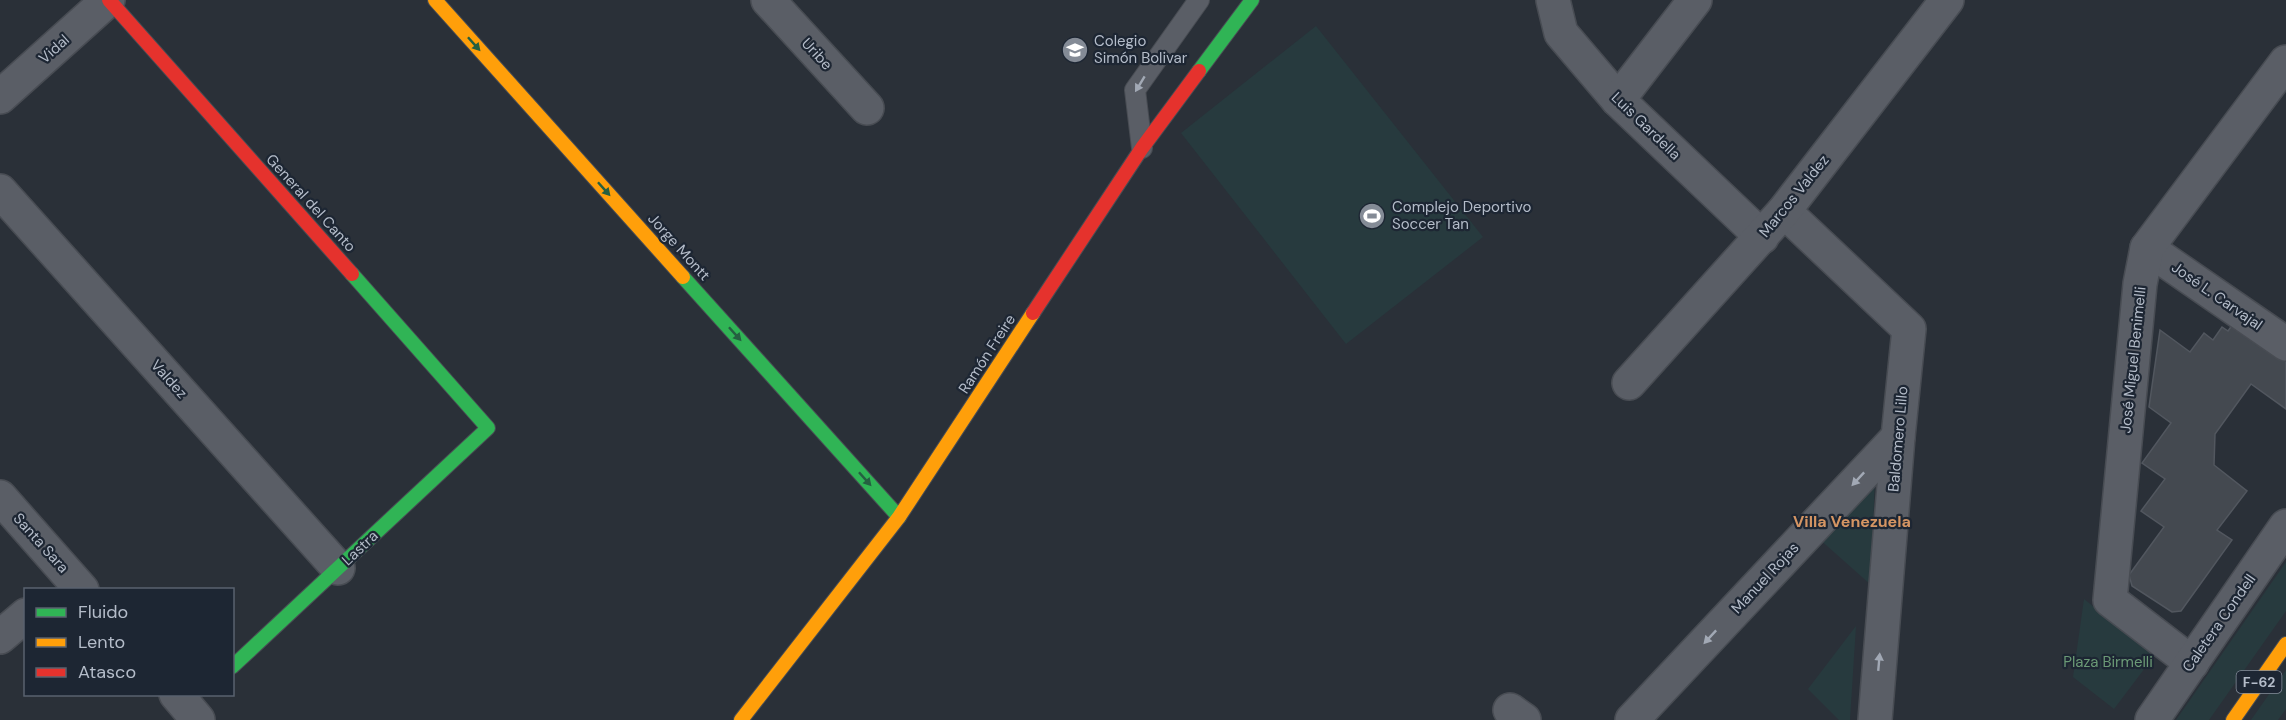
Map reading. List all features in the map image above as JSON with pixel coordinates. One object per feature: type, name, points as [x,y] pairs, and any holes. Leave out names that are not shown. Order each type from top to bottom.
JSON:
[{"type":"street","name":"Vidal","points":[[0,97],[108,0]]},
{"type":"street","name":"General del Canto","points":[[108,0],[488,428]]},
{"type":"street","name":"Jorge Montt","points":[[435,0],[899,517]]},
{"type":"street","name":"Uribe","points":[[768,0],[867,108]]},
{"type":"street","name":"Ramón Freire","points":[[741,720],[899,517],[1142,148],[1251,0]]},
{"type":"street","name":"Luis Gardella","points":[[1553,0],[1561,33],[1618,100],[1762,237]]},
{"type":"street","points":[[1618,100],[1695,0]]},
{"type":"street","name":"Marcos Valdez","points":[[1629,383],[1784,212],[1947,0]]},
{"type":"street","name":"José Miguel Benimelli","points":[[2192,663],[2110,600],[2140,284],[2147,248],[2286,62]]},
{"type":"street","name":"Valdez","points":[[0,191],[338,568]]},
{"type":"street","name":"Baldomero Lillo","points":[[1784,212],[1909,329],[1875,720]]},
{"type":"street","name":"José L. Carvajal","points":[[2147,248],[2286,344]]},
{"type":"street","name":"Lastra","points":[[234,665],[488,428]]},
{"type":"street","name":"Manuel Rojas","points":[[1632,720],[1898,437]]},
{"type":"street","name":"Santa Sara","points":[[0,497],[69,585]]},
{"type":"street","name":"Caletera Condell","points":[[2152,720],[2286,526]]},
{"type":"street","points":[[0,637],[24,617]]},
{"type":"street","name":"F-62","points":[[2233,720],[2286,644]]},
{"type":"lane","points":[[1142,148],[1134,90],[1199,0]]},
{"type":"green space","points":[[1316,26],[1483,237],[1346,344],[1181,133]]},
{"type":"green space","points":[[1875,473],[1871,585],[1817,537]]},
{"type":"green space","points":[[2286,562],[2286,611],[2209,720],[2176,720]]},
{"type":"green space","name":"Plaza Birmelli","points":[[2084,599],[2154,656],[2114,709],[2073,677]]},
{"type":"green space","points":[[1856,626],[1850,720],[1839,720],[1808,689]]},
{"type":"green space","points":[[2286,670],[2286,709],[2278,720],[2251,720]]},
{"type":"building","points":[[2238,317],[2286,351],[2286,409],[2251,384],[2215,434],[2214,465],[2247,491],[2217,530],[2232,540],[2181,611],[2172,612],[2132,586],[2129,575],[2164,527],[2141,511],[2165,479],[2142,463],[2171,423],[2149,407],[2160,330],[2190,352],[2204,333],[2213,340],[2222,327],[2228,331]]},
{"type":"traffic: fast","points":[[1199,71],[1252,0]]},
{"type":"traffic: fast","points":[[234,665],[488,428],[352,274]]},
{"type":"traffic: fast","points":[[683,277],[899,517]]},
{"type":"traffic: slow","points":[[435,0],[683,277]]},
{"type":"traffic: slow","points":[[741,720],[899,517],[1033,313]]},
{"type":"traffic: slow","points":[[2233,720],[2286,644]]},
{"type":"traffic: jam","points":[[109,0],[352,274]]},
{"type":"traffic: jam","points":[[1033,313],[1142,148],[1199,71]]},
{"type":"place","name":"Colegio Simón Bolivar","points":[[1075,50]]},
{"type":"place","name":"Complejo Deportivo Soccer Tan","points":[[1372,216]]},
{"type":"district","name":"Villa Venezuela","points":[[1852,521]]}]
